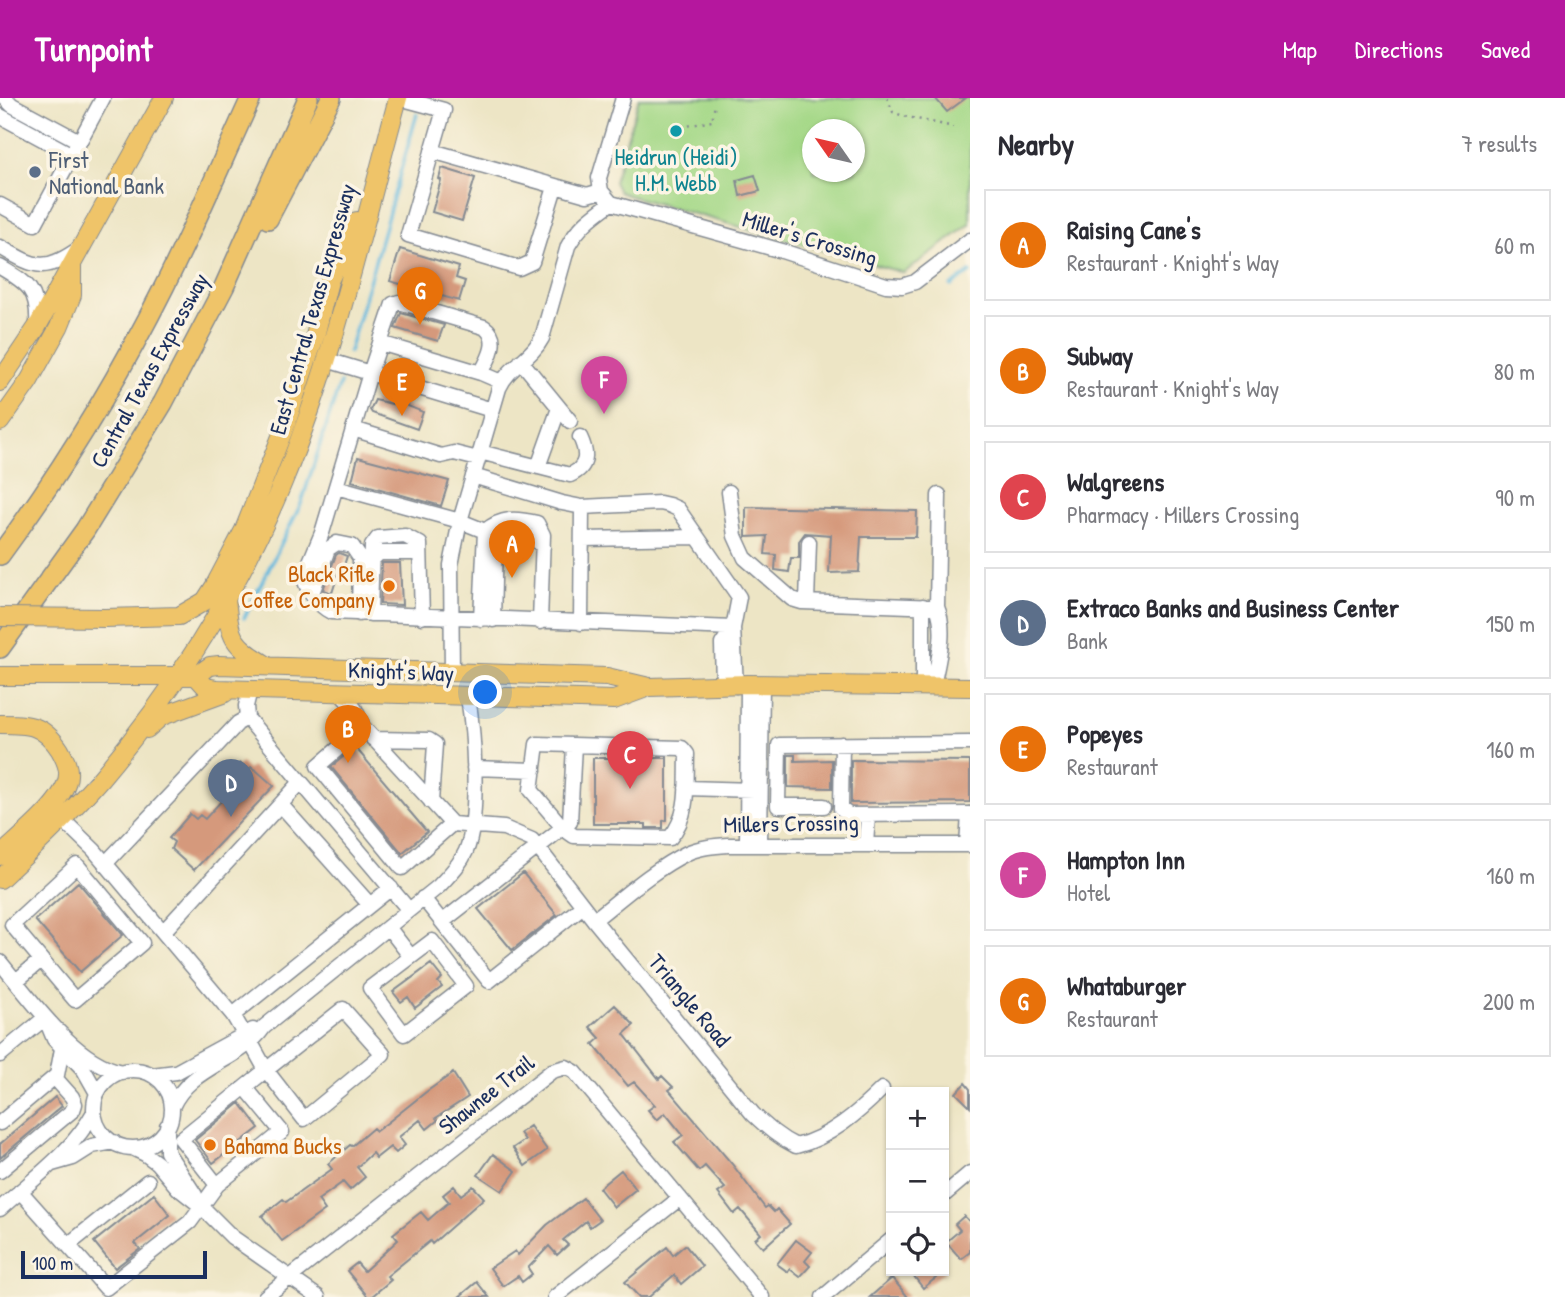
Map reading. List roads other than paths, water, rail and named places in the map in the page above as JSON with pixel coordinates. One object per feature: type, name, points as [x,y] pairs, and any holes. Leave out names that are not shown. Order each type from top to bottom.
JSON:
[{"type":"highway","points":[[233,138],[235,107],[239,98]]},
{"type":"highway","name":"Central Texas Expressway","points":[[0,555],[88,426],[129,354],[165,286],[251,98]]},
{"type":"highway","name":"Central Texas Expressway","points":[[0,648],[85,530],[163,403],[224,287],[308,98]]},
{"type":"highway","points":[[224,287],[243,267],[331,98]]},
{"type":"main road","points":[[0,382],[37,327],[164,98]]},
{"type":"main road","name":"East Central Texas Expressway","points":[[128,744],[177,676],[226,598],[283,484],[327,360],[398,98]]},
{"type":"main road","points":[[0,617],[179,616],[205,601],[244,530],[286,424],[315,336],[329,281],[345,242],[371,194]]},
{"type":"main road","points":[[0,422],[29,381],[59,327],[72,295],[72,264]]},
{"type":"main road","points":[[226,598],[233,641],[271,667]]},
{"type":"main road","name":"Knight's Way","points":[[0,676],[196,676],[209,666],[607,677],[649,687],[970,687]]},
{"type":"main road","points":[[468,697],[468,691],[472,687],[532,686],[555,675]]},
{"type":"main road","name":"Knight's Way","points":[[196,676],[206,687],[468,697],[614,700],[649,687]]},
{"type":"main road","points":[[0,879],[100,779],[128,744],[162,716],[187,705],[245,690]]},
{"type":"main road","points":[[0,724],[28,724],[41,729],[53,739],[65,760],[68,774],[65,789],[38,821],[0,856]]},
{"type":"street","points":[[5,98],[12,105],[79,141]]},
{"type":"street","points":[[0,205],[35,224],[103,98]]},
{"type":"street","points":[[398,98],[445,104],[408,235],[519,268],[532,262],[555,187]]},
{"type":"street","points":[[453,673],[451,565],[460,521],[492,410],[505,375],[536,349],[542,338],[568,246],[574,234],[583,223],[611,203],[601,191],[599,178],[623,98]]},
{"type":"street","points":[[0,116],[72,155]]},
{"type":"street","points":[[432,151],[587,195],[601,191]]},
{"type":"street","name":"Miller's Crossing","points":[[611,203],[782,251],[886,285],[902,286],[915,282],[970,240]]},
{"type":"street","points":[[0,247],[33,266],[57,262],[81,247]]},
{"type":"street","points":[[0,267],[22,279],[36,297],[37,327]]},
{"type":"street","points":[[481,373],[489,358],[494,339],[491,332],[484,327],[399,302],[393,304],[322,533],[304,576],[304,583],[324,609],[331,612],[451,619],[733,628]]},
{"type":"street","points":[[380,343],[481,373],[502,382]]},
{"type":"street","points":[[327,360],[492,410]]},
{"type":"street","points":[[522,361],[569,421]]},
{"type":"street","points":[[538,467],[559,408]]},
{"type":"street","points":[[353,429],[442,456],[454,453],[479,456],[570,475],[580,470],[586,460],[586,449],[580,437]]},
{"type":"street","points":[[473,476],[582,507],[660,503],[678,509],[739,597],[733,628],[722,644],[742,685],[754,790],[753,845]]},
{"type":"street","points":[[336,487],[460,521],[485,531]]},
{"type":"street","points":[[729,492],[736,536],[745,558],[792,599],[807,602],[930,607]]},
{"type":"street","points":[[928,686],[930,607],[939,495]]},
{"type":"street","points":[[580,624],[582,507]]},
{"type":"street","points":[[487,620],[485,531],[494,523],[507,518],[537,523],[541,528],[543,547],[540,622]]},
{"type":"street","points":[[487,620],[495,541],[500,535],[518,531],[527,533],[543,547]]},
{"type":"street","points":[[322,533],[356,535]]},
{"type":"street","points":[[364,614],[372,546],[378,538],[405,536],[420,544],[422,617]]},
{"type":"street","points":[[582,539],[697,537]]},
{"type":"street","points":[[807,602],[809,542]]},
{"type":"street","points":[[312,593],[328,549],[337,543],[352,546],[360,558],[364,614]]},
{"type":"street","points":[[245,690],[247,718],[409,910]]},
{"type":"street","points":[[340,693],[355,709],[363,727],[373,739],[452,824],[402,868],[318,766],[363,727]]},
{"type":"street","points":[[201,1206],[167,1152],[168,1125],[176,1098],[190,1081],[264,1027],[409,910],[447,877],[465,853],[472,824],[474,768],[468,697]]},
{"type":"street","points":[[105,864],[239,723],[247,718]]},
{"type":"street","points":[[373,739],[429,740],[435,744],[431,802]]},
{"type":"street","points":[[824,806],[778,806],[779,744],[970,743]]},
{"type":"street","points":[[670,838],[685,814],[687,754],[682,748],[537,744],[531,790],[564,829],[574,836],[670,838],[687,853]]},
{"type":"street","points":[[842,744],[841,809],[849,815],[969,814],[969,845]]},
{"type":"street","points":[[442,922],[570,822],[574,745]]},
{"type":"street","points":[[474,768],[534,770]]},
{"type":"street","points":[[163,932],[301,782]]},
{"type":"street","points":[[686,788],[778,791]]},
{"type":"street","points":[[281,805],[370,905]]},
{"type":"street","points":[[866,845],[868,815]]},
{"type":"street","points":[[62,819],[105,864],[233,1015],[266,1070],[304,1119],[383,1054],[343,1009],[266,1070],[181,1139],[217,1185]]},
{"type":"street","name":"Triangle Road","points":[[452,824],[504,828],[532,840],[753,1114],[770,1131],[784,1140],[796,1146],[823,1136],[866,1105],[882,1089]]},
{"type":"street","name":"Millers Crossing","points":[[594,920],[641,883],[687,853],[706,847],[969,845]]},
{"type":"street","points":[[77,865],[142,943],[75,1000],[41,960],[12,925],[77,865]]},
{"type":"street","points":[[233,1015],[391,888]]},
{"type":"street","points":[[423,898],[489,981],[583,906]]},
{"type":"street","points":[[388,927],[411,957]]},
{"type":"street","points":[[432,941],[466,986],[404,1034],[370,988],[411,957],[432,941]]},
{"type":"street","points":[[16,981],[41,960]]},
{"type":"street","points":[[2,968],[16,981],[45,1018],[92,1060],[122,1072]]},
{"type":"street","points":[[45,1018],[54,1039],[84,1070],[97,1093]]},
{"type":"street","points":[[0,1055],[45,1018]]},
{"type":"street","points":[[0,1209],[51,1165],[81,1134],[94,1112],[97,1093],[105,1081],[122,1072],[137,1070],[152,1075],[176,1072],[248,1039]]},
{"type":"street","points":[[0,1123],[56,1076],[62,1049]]},
{"type":"street","name":"Shawnee Trail","points":[[265,1297],[552,1071],[566,1067],[575,1072],[762,1297]]},
{"type":"street","points":[[152,1075],[167,1090],[172,1107]]},
{"type":"street","points":[[0,1171],[72,1111],[75,1104],[72,1097],[56,1076]]},
{"type":"street","points":[[16,1194],[68,1245],[106,1288],[190,1222],[217,1185],[282,1132],[246,1087]]},
{"type":"street","points":[[94,1112],[102,1132],[114,1142],[150,1158],[232,1237],[318,1297]]},
{"type":"street","points":[[132,1148],[144,1146],[157,1139],[168,1125]]},
{"type":"street","points":[[51,1165],[72,1158],[92,1146],[114,1142]]},
{"type":"street","points":[[949,1191],[970,1173]]},
{"type":"street","points":[[68,1245],[148,1181]]},
{"type":"street","points":[[555,1297],[680,1198]]},
{"type":"street","points":[[823,1297],[886,1244]]},
{"type":"waterway","points":[[349,352],[417,114]]},
{"type":"waterway","points":[[951,286],[970,272]]},
{"type":"waterway","points":[[244,618],[301,504],[340,383]]},
{"type":"place","name":"Heidrun (Heidi) H.M. Webb","points":[[676,131]]},
{"type":"place","name":"First National Bank","points":[[35,172]]},
{"type":"place","name":"Whataburger","points":[[420,325]]},
{"type":"place","name":"Hampton Inn","points":[[604,414]]},
{"type":"place","name":"Popeyes","points":[[402,416]]},
{"type":"place","name":"Raising Cane's","points":[[512,578]]},
{"type":"place","name":"Black Rifle Coffee Company","points":[[389,586]]},
{"type":"place","name":"Subway","points":[[348,763]]},
{"type":"place","name":"Walgreens","points":[[630,789]]},
{"type":"place","name":"Extraco Banks and Business Center","points":[[231,817]]},
{"type":"place","name":"Bahama Bucks","points":[[210,1145]]}]
